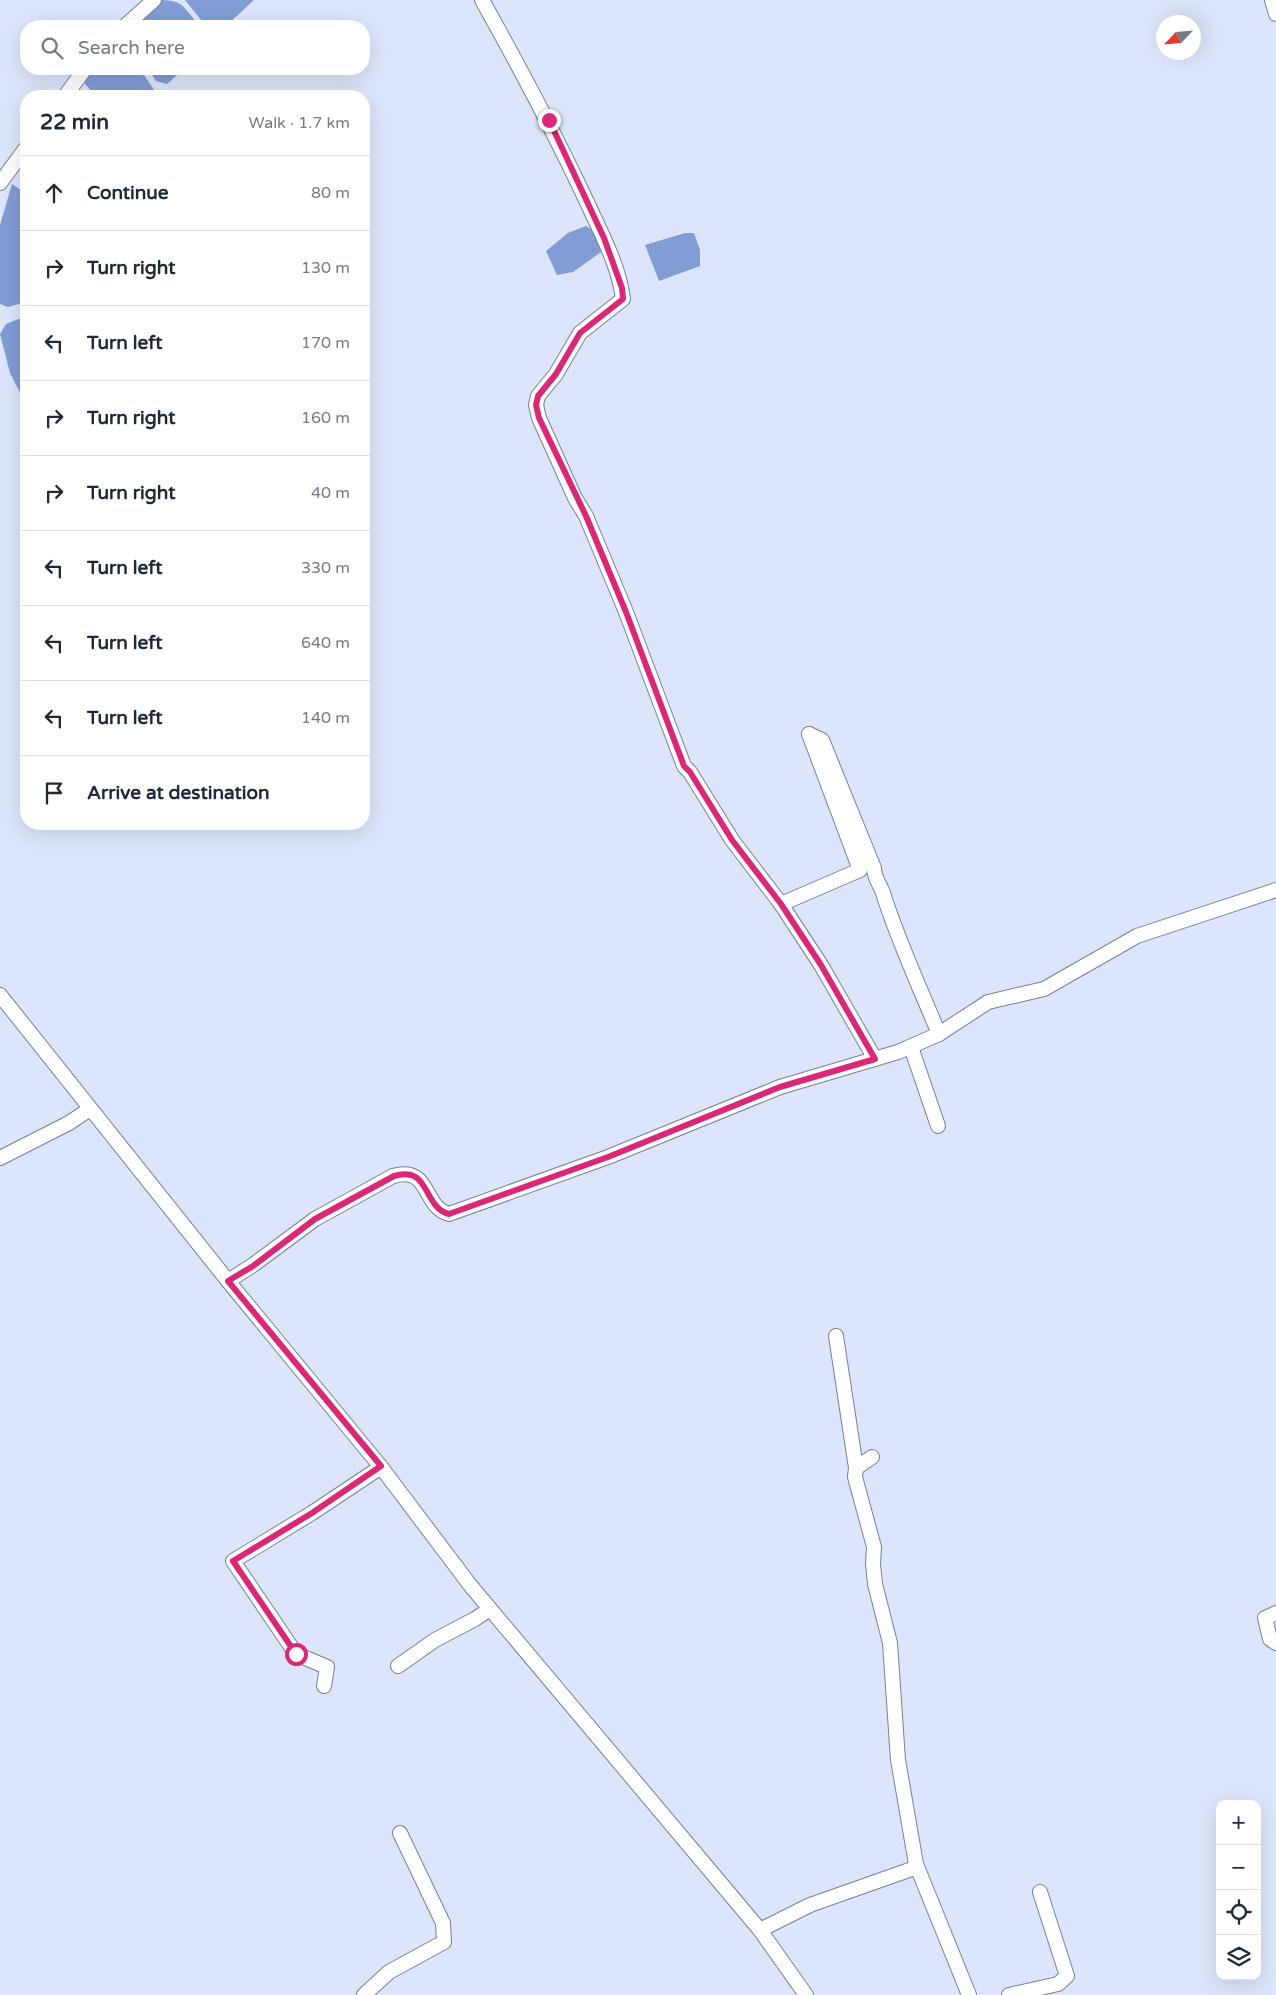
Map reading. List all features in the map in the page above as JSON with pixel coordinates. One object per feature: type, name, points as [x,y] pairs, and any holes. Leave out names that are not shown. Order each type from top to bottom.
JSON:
[{"type":"street","points":[[132,20],[154,0]]},
{"type":"street","points":[[482,0],[549,120],[604,238],[622,288],[623,299],[580,333],[556,374],[538,396],[536,405],[539,418],[586,516],[626,612],[684,766],[690,772],[732,840],[781,904],[821,965],[875,1059]]},
{"type":"street","points":[[1272,0],[1276,14]]},
{"type":"street","points":[[69,90],[81,75]]},
{"type":"street","points":[[0,184],[20,156]]},
{"type":"street","points":[[781,904],[860,870],[809,734],[822,740],[874,868],[874,875],[882,889],[892,921],[940,1034]]},
{"type":"street","points":[[228,1281],[253,1266],[322,1215],[394,1176],[406,1172],[414,1175],[422,1183],[438,1208],[442,1212],[449,1214],[608,1157],[780,1087],[911,1047],[940,1034],[988,1002],[1044,989],[1137,936],[1276,890]]},
{"type":"street","points":[[0,995],[228,1281],[381,1466],[490,1608],[760,1930],[806,1995]]},
{"type":"street","points":[[911,1047],[938,1126]]},
{"type":"street","points":[[0,1158],[69,1123],[90,1108]]},
{"type":"street","points":[[836,1336],[856,1468],[855,1477],[874,1547],[875,1584],[890,1643],[898,1760],[916,1864],[969,1995]]},
{"type":"street","points":[[856,1468],[872,1457]]},
{"type":"street","points":[[324,1686],[327,1667],[296,1654],[233,1561],[312,1513],[381,1466]]},
{"type":"street","points":[[398,1666],[435,1640],[475,1619],[490,1608]]},
{"type":"street","points":[[1276,1613],[1264,1618],[1270,1639],[1276,1643]]},
{"type":"street","points":[[364,1995],[389,1972],[444,1942],[443,1923],[400,1833]]},
{"type":"street","points":[[760,1930],[810,1905],[912,1869],[916,1864]]},
{"type":"street","points":[[1009,1995],[1058,1984],[1068,1976],[1040,1892]]},
{"type":"water","points":[[150,0],[175,2],[184,7],[195,20],[131,20]]},
{"type":"water","points":[[185,0],[254,0],[232,20],[201,20]]},
{"type":"water","points":[[84,75],[144,75],[154,90],[90,90],[85,84]]},
{"type":"water","points":[[152,75],[177,75],[167,84],[156,81]]},
{"type":"water","points":[[12,184],[20,189],[20,304],[8,307],[0,304],[0,225]]},
{"type":"water","points":[[586,226],[595,232],[601,252],[573,272],[557,275],[546,251],[568,233]]},
{"type":"water","points":[[685,233],[694,233],[700,250],[700,266],[659,281],[645,245]]},
{"type":"water","points":[[20,318],[20,392],[10,373],[0,334],[6,324]]},
{"type":"route","points":[[296,1654],[233,1561],[312,1513],[381,1466],[228,1281],[253,1266],[315,1219],[379,1182],[394,1176],[406,1172],[414,1175],[422,1183],[438,1208],[442,1212],[449,1214],[608,1157],[780,1087],[875,1059],[821,965],[781,904],[732,840],[690,772],[684,766],[626,612],[587,524],[586,516],[575,498],[539,418],[536,405],[538,396],[556,374],[580,333],[591,322],[623,299],[622,288],[604,238],[549,120]]}]
